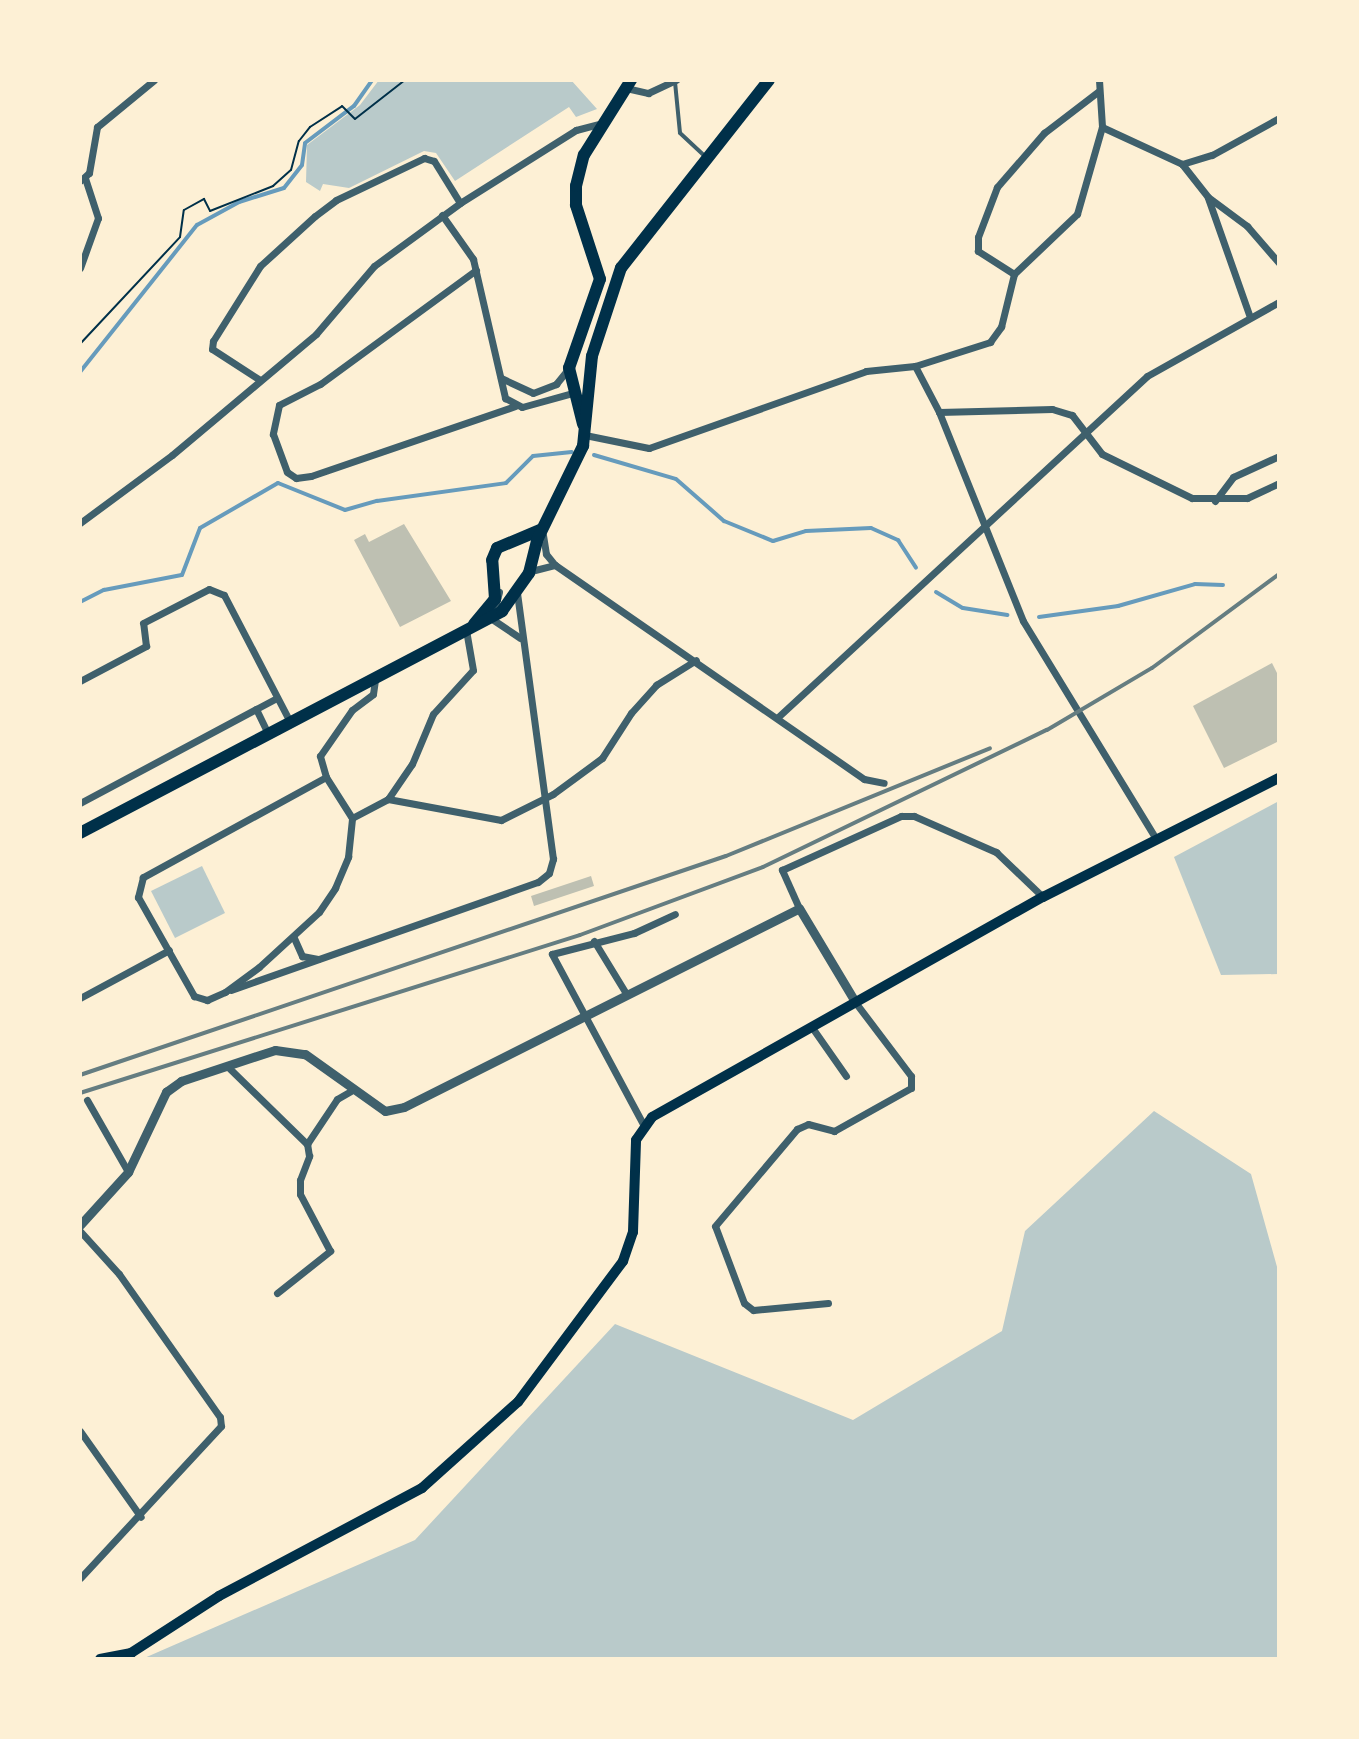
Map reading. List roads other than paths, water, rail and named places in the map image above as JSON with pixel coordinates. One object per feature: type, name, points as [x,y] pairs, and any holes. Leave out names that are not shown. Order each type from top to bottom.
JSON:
[{"type":"main road","points":[[572,393],[582,383],[617,278],[644,235],[708,160],[764,81]]},
{"type":"main road","points":[[617,278],[607,284],[600,279],[576,205],[576,186],[584,155],[628,84]]},
{"type":"main road","points":[[585,435],[572,393],[569,368],[600,279]]},
{"type":"main road","points":[[80,833],[468,629],[491,622],[517,592],[585,435],[592,356]]},
{"type":"main road","points":[[468,629],[492,606],[496,579],[492,560],[497,548],[533,536],[544,525]]},
{"type":"main road","points":[[515,542],[529,563]]},
{"type":"main road","points":[[496,579],[505,581],[529,563]]},
{"type":"main road","points":[[100,1659],[131,1653],[219,1596],[422,1488],[518,1402],[623,1261],[633,1232],[636,1140],[643,1124],[854,1000],[1043,897],[1279,778]]},
{"type":"street","points":[[80,268],[98,218],[82,179],[97,127],[154,80]]},
{"type":"street","points":[[628,84],[648,93],[676,80]]},
{"type":"street","points":[[585,435],[649,448],[866,371],[915,366],[990,342],[1001,327],[1014,274],[1077,214],[1102,127],[1099,80]]},
{"type":"street","points":[[1014,274],[978,251],[997,187],[1044,133],[1099,91]]},
{"type":"street","points":[[1182,164],[1212,155],[1279,118]]},
{"type":"street","points":[[80,523],[316,334],[374,266],[442,215],[576,130],[602,123]]},
{"type":"street","points":[[1102,127],[1182,164],[1208,197],[1247,226],[1279,263]]},
{"type":"street","points":[[260,380],[212,349],[213,341],[260,266],[315,216],[336,200],[424,158],[434,161],[460,203]]},
{"type":"street","points":[[1208,197],[1250,317]]},
{"type":"street","points":[[442,215],[476,270],[505,398],[515,406]]},
{"type":"street","points":[[476,270],[320,384],[279,405],[273,434],[287,472],[296,478],[311,476],[515,406],[572,393]]},
{"type":"street","points":[[778,717],[983,532],[1147,376],[1279,302]]},
{"type":"street","points":[[915,366],[939,412],[983,532],[1023,621],[1156,839]]},
{"type":"street","points":[[501,378],[533,393],[556,384],[569,368]]},
{"type":"street","points":[[939,412],[1052,409],[1072,415],[1084,438],[1102,454],[1179,492],[1215,501],[1247,498],[1279,483]]},
{"type":"street","points":[[1215,501],[1233,477],[1279,456]]},
{"type":"street","points":[[544,525],[543,545],[553,563],[864,779],[884,783]]},
{"type":"street","points":[[529,563],[553,563]]},
{"type":"street","points":[[529,563],[553,563]]},
{"type":"street","points":[[496,579],[501,601],[491,622],[520,638]]},
{"type":"street","points":[[80,681],[146,646],[143,623],[209,589],[224,595],[290,722]]},
{"type":"street","points":[[326,777],[143,877],[138,897],[194,996],[207,1000],[538,882],[549,873],[553,859],[520,638],[517,592]]},
{"type":"street","points":[[507,629],[518,620]]},
{"type":"street","points":[[352,818],[388,799],[412,764],[433,714],[473,670],[468,629]]},
{"type":"street","points":[[388,799],[501,820],[544,797],[602,758],[656,685],[696,660]]},
{"type":"street","points":[[225,992],[294,938],[335,888],[348,857],[352,818],[326,777],[320,756],[325,744],[352,710],[373,694],[375,679]]},
{"type":"street","points":[[80,803],[277,698]]},
{"type":"street","points":[[256,709],[268,734]]},
{"type":"street","points":[[828,1303],[753,1310],[744,1303],[715,1226],[797,1129],[808,1124],[834,1131],[911,1088],[911,1076],[854,1000],[799,908],[782,870],[901,816],[914,816],[996,852],[1043,897]]},
{"type":"street","points":[[80,1578],[141,1517],[221,1426],[220,1417],[119,1274],[80,1228],[128,1172],[166,1092],[181,1081],[292,1049],[385,1111],[404,1107],[799,908]]},
{"type":"street","points":[[643,1124],[552,954],[634,933],[675,914]]},
{"type":"street","points":[[294,938],[302,956],[318,959]]},
{"type":"street","points":[[594,941],[627,995]]},
{"type":"street","points":[[80,998],[169,950]]},
{"type":"street","points":[[810,1025],[846,1076]]},
{"type":"street","points":[[227,1066],[307,1144]]},
{"type":"street","points":[[277,1293],[330,1251],[300,1194],[307,1144],[337,1099],[351,1091]]},
{"type":"street","points":[[87,1100],[128,1172]]},
{"type":"street","points":[[80,1431],[141,1517]]},
{"type":"lane","points":[[676,80],[680,133],[708,160]]},
{"type":"waterway","points":[[80,372],[197,225],[239,202],[284,188],[302,165],[305,143],[354,106],[372,80]]},
{"type":"waterway","points":[[80,602],[104,590],[182,575],[200,528],[278,483],[345,510],[377,501],[506,483],[533,456],[572,452]]},
{"type":"waterway","points":[[594,455],[676,479],[724,521],[773,541],[806,531],[871,528],[898,540],[916,568]]},
{"type":"waterway","points":[[1039,617],[1118,606],[1195,584],[1223,585]]},
{"type":"waterway","points":[[936,592],[963,608],[1007,615]]},
{"type":"railway","points":[[80,1093],[580,935],[763,867],[1047,730],[1152,668],[1279,574]]},
{"type":"railway","points":[[80,1075],[726,856],[990,748]]}]
